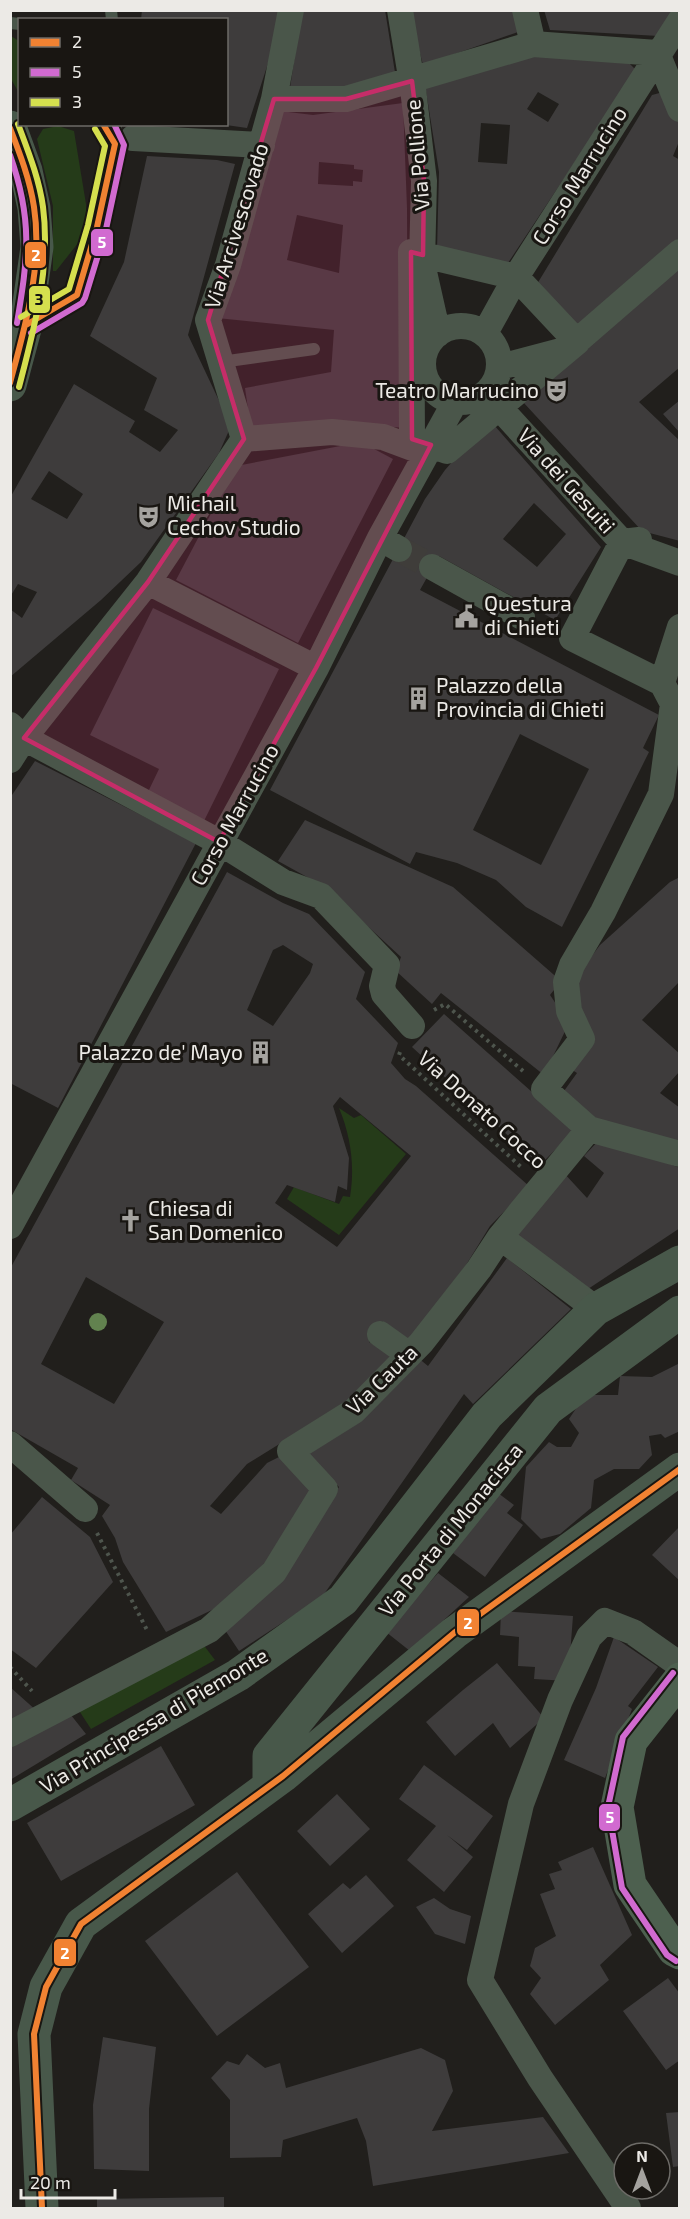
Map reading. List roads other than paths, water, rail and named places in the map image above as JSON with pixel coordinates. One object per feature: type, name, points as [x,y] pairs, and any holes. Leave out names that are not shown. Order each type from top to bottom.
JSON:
[{"type":"main road","points":[[680,1679],[631,1741],[617,1807],[630,1885],[674,1950],[680,1953]]},
{"type":"street","name":"Via Arcivescovado","points":[[244,439],[208,320],[228,265],[262,145],[274,99],[291,10]]},
{"type":"street","name":"Via Pollione","points":[[400,10],[412,81],[424,181],[422,263],[438,334]]},
{"type":"street","points":[[525,10],[533,44]]},
{"type":"street","name":"Corso Marrucino","points":[[485,333],[516,277],[657,53],[679,22]]},
{"type":"street","points":[[274,99],[346,99],[533,44],[657,53],[680,109]]},
{"type":"street","points":[[10,127],[26,171],[34,208],[37,248],[26,325],[10,385]]},
{"type":"street","points":[[121,135],[262,145]]},
{"type":"street","points":[[429,449],[412,439],[411,252],[516,277],[576,342]]},
{"type":"street","points":[[500,367],[568,349],[673,263]]},
{"type":"street","points":[[461,326],[473,327],[485,333],[499,354],[500,367],[493,400],[480,398],[467,402],[455,402],[442,398],[432,389],[426,379],[423,366],[424,354],[429,343],[438,334],[449,328],[461,326]]},
{"type":"street","points":[[10,760],[17,732],[148,582],[244,439],[332,432],[384,437],[429,449],[447,451],[493,400],[576,342]]},
{"type":"street","name":"Via dei Gesuiti","points":[[493,400],[622,542]]},
{"type":"street","name":"Corso Marrucino","points":[[10,1226],[219,842],[389,543],[429,449],[455,402]]},
{"type":"street","points":[[622,542],[638,540],[680,552]]},
{"type":"street","points":[[622,542],[680,564]]},
{"type":"street","points":[[622,542],[572,638],[670,673]]},
{"type":"street","points":[[432,567],[522,617]]},
{"type":"street","points":[[148,582],[316,668]]},
{"type":"street","points":[[680,627],[670,673],[673,704],[661,794],[603,912],[572,965],[566,982],[570,1011],[582,1039],[544,1089],[589,1129],[680,1154]]},
{"type":"street","points":[[17,732],[219,842],[283,882],[321,896],[387,965],[382,986],[384,994],[412,1026]]},
{"type":"street","name":"Via Cauta","points":[[10,1734],[209,1630],[274,1572],[325,1489],[290,1451],[354,1411],[421,1343],[479,1269],[500,1237],[589,1129]]},
{"type":"street","points":[[500,1237],[596,1310]]},
{"type":"street","name":"Via Principessa di Piemonte","points":[[10,1805],[238,1675],[343,1600],[487,1415],[596,1310],[680,1262]]},
{"type":"street","name":"Via Porta di Monacisca","points":[[269,1784],[269,1756],[548,1409],[680,1312]]},
{"type":"street","points":[[380,1334],[408,1354]]},
{"type":"street","points":[[10,1444],[85,1509]]},
{"type":"street","points":[[42,2208],[34,2034],[46,1987],[81,1924],[292,1768],[454,1634],[680,1469]]},
{"type":"street","points":[[628,2208],[540,2078],[480,1980],[521,1804],[561,1700],[589,1637],[605,1621],[633,1632],[680,1665]]},
{"type":"lane","points":[[26,325],[77,295],[98,227],[121,135],[106,126]]},
{"type":"lane","points":[[221,362],[314,349]]},
{"type":"tunnel","points":[[399,549],[432,567]]},
{"type":"place","name":"Teatro Marrucino","points":[[557,391]]},
{"type":"place","name":"Michail Cechov Studio","points":[[149,516]]},
{"type":"place","name":"Questura di Chieti","points":[[466,616]]},
{"type":"place","name":"Palazzo della Provincia di Chieti","points":[[418,698]]},
{"type":"place","name":"Palazzo de' Mayo","points":[[261,1053]]},
{"type":"place","name":"Chiesa di San Domenico","points":[[130,1221]]}]
